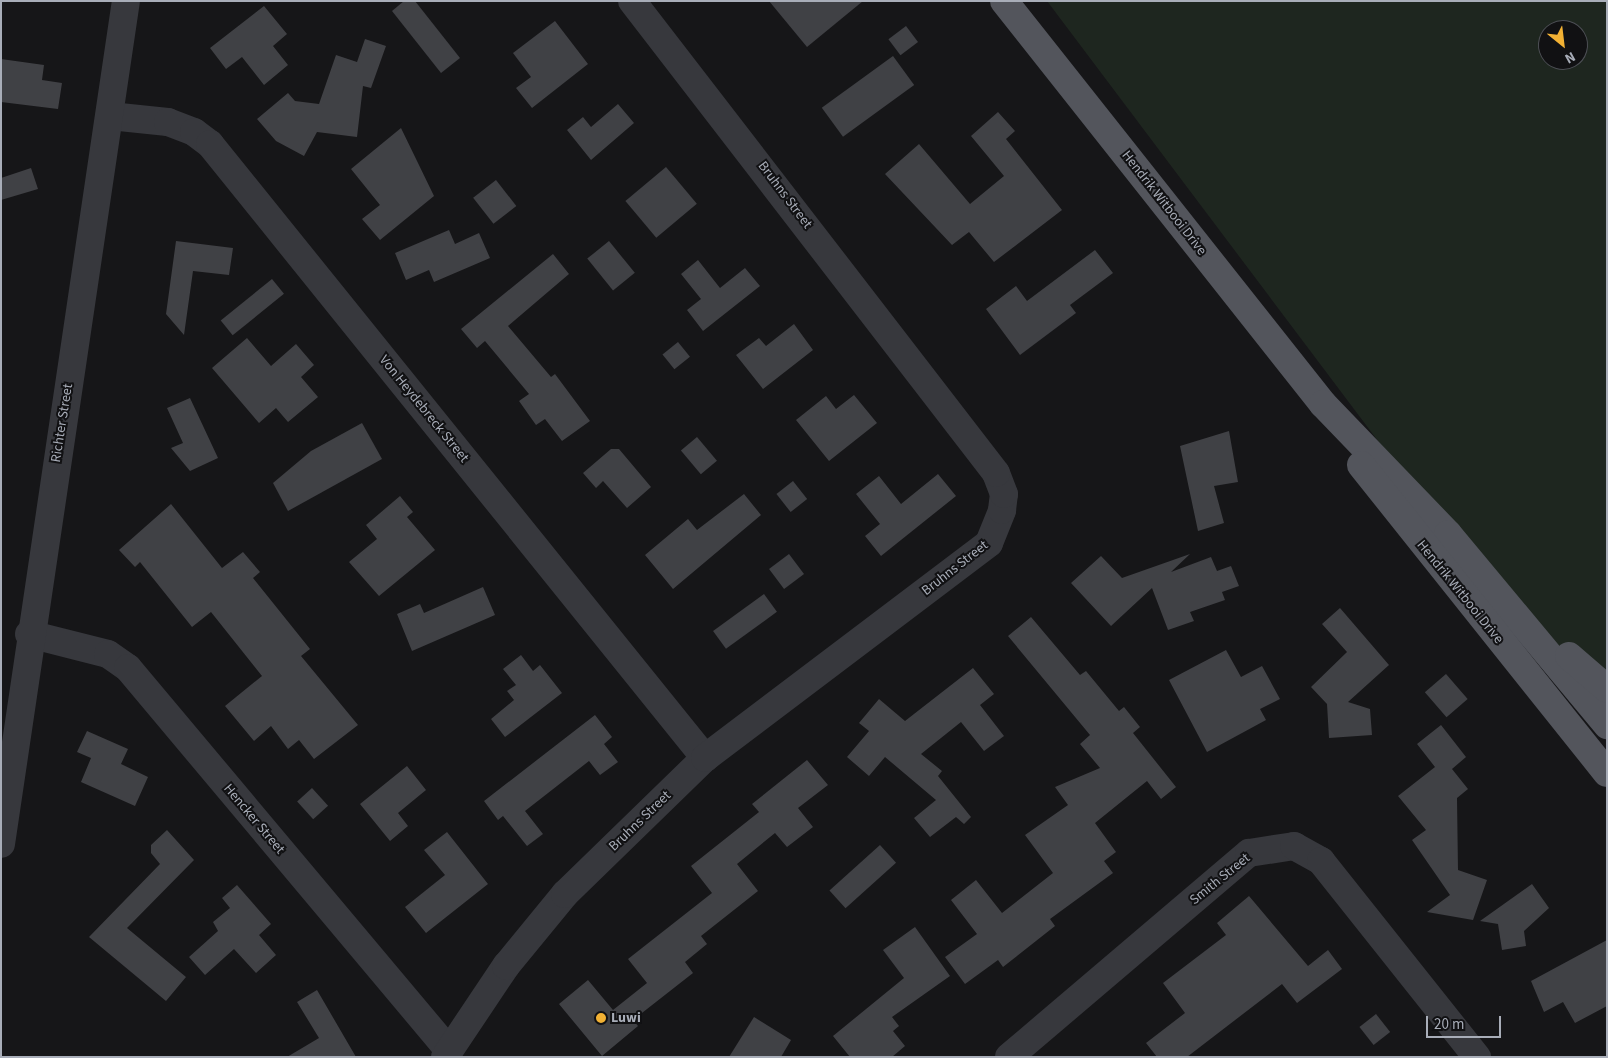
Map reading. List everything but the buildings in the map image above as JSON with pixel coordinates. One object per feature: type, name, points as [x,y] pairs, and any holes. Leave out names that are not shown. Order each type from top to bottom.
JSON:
[{"type":"main road","name":"Hendrik Witbooi Drive","points":[[1004,1],[1323,404],[1448,534],[1607,725]]},
{"type":"main road","name":"Hendrik Witbooi Drive","points":[[1323,404],[1359,463],[1417,539],[1607,773]]},
{"type":"main road","points":[[1448,534],[1591,679],[1607,689]]},
{"type":"street","name":"Richter Street","points":[[1,844],[29,634],[110,116],[126,1]]},
{"type":"street","name":"Bruhns Street","points":[[446,1053],[506,966],[565,894],[705,758],[989,543],[998,526],[1004,494],[996,474],[632,1]]},
{"type":"street","name":"Von Heydebreck Street","points":[[110,116],[168,122],[194,132],[210,144],[705,758]]},
{"type":"street","name":"Hencker Street","points":[[29,634],[108,654],[128,668],[446,1053]]},
{"type":"street","name":"Smith Street","points":[[1009,1057],[1249,853],[1294,846],[1321,861],[1477,1057]]},
{"type":"shaded area","points":[[1047,1],[1607,1],[1607,689],[1591,679],[1448,534]]},
{"type":"place","name":"Luwi","points":[[601,1018]]}]
